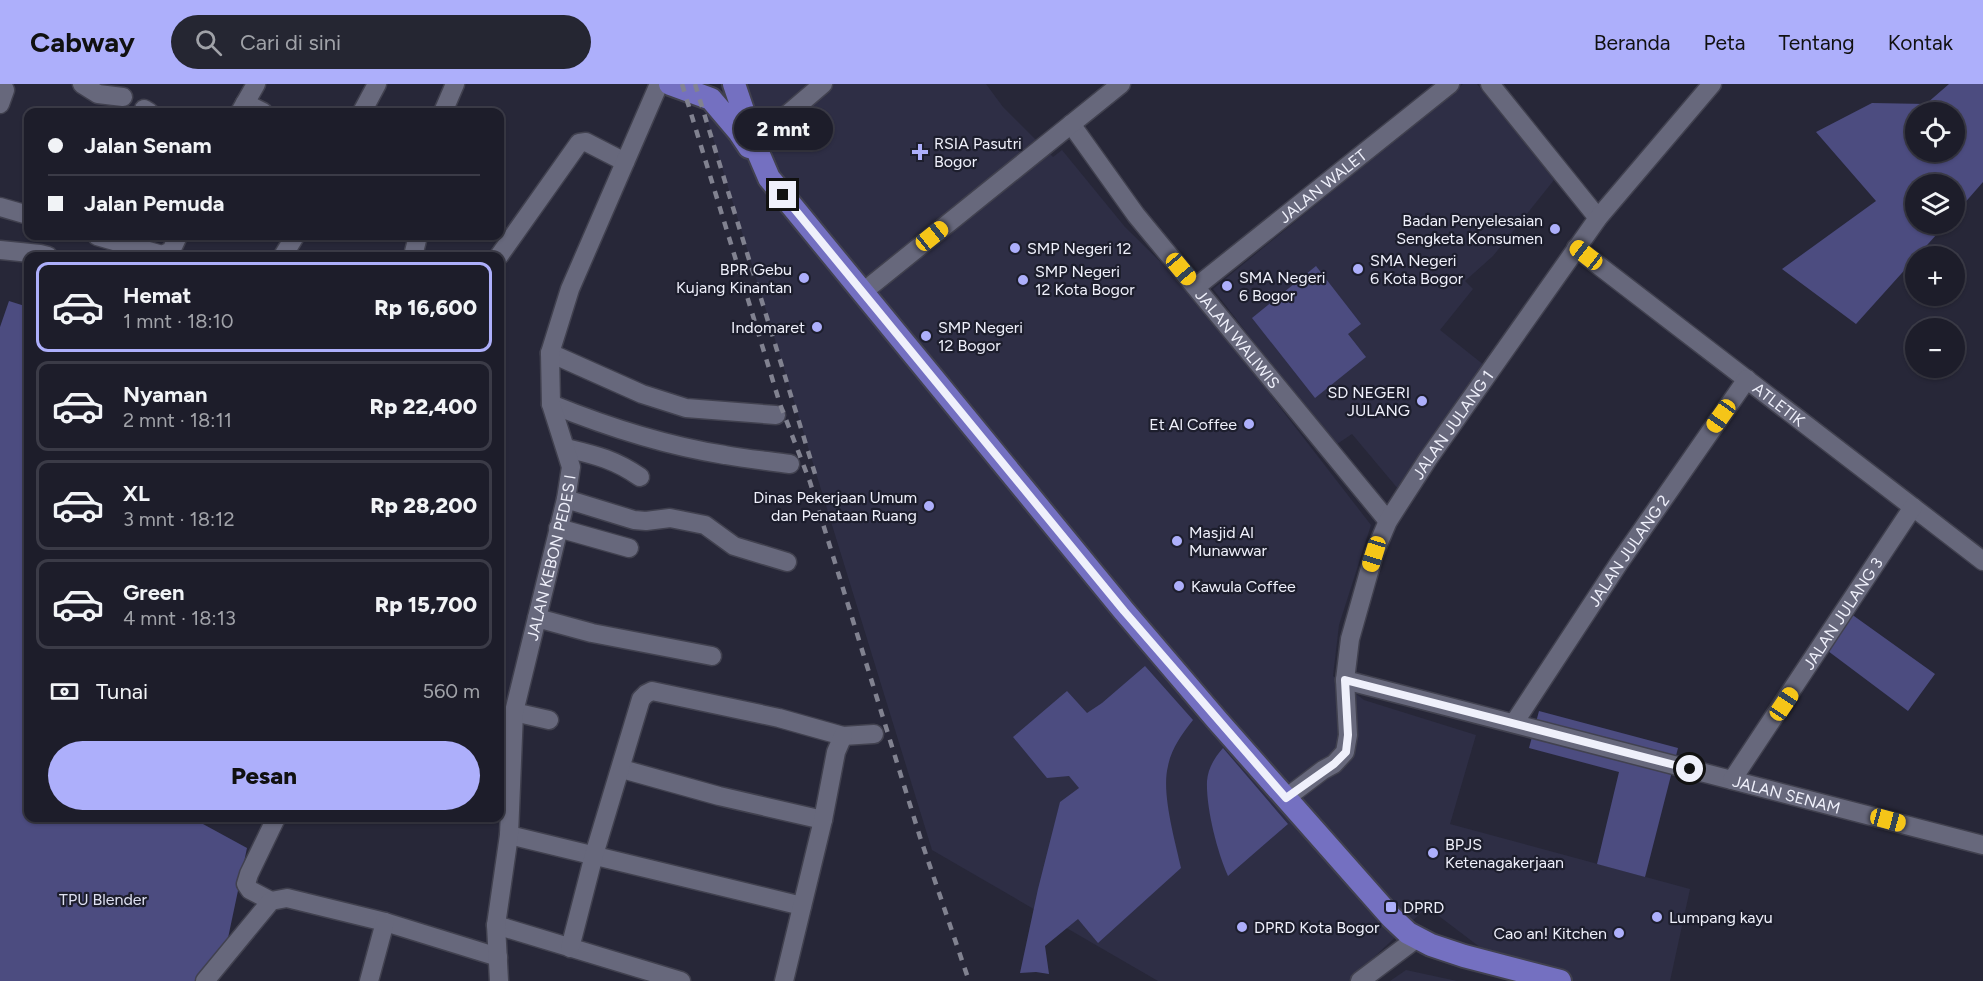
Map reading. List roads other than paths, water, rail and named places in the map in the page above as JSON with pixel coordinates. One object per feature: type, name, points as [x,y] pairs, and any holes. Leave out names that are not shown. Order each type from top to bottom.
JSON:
[{"type":"main road","points":[[670,84],[711,99],[739,132],[769,178],[1124,611],[1391,917],[1417,938],[1431,945],[1560,981]]},
{"type":"main road","points":[[711,99],[720,94],[728,84]]},
{"type":"main road","points":[[734,84],[754,143],[769,178]]},
{"type":"street","points":[[0,104],[5,90],[2,84]]},
{"type":"street","points":[[242,107],[256,84]]},
{"type":"street","points":[[364,108],[377,84]]},
{"type":"street","points":[[445,108],[455,84]]},
{"type":"street","name":"JALAN KEBON PEDES I","points":[[499,981],[496,925],[509,835],[506,780],[514,712],[567,499],[571,467],[551,404],[550,353],[570,289],[659,84]]},
{"type":"street","points":[[754,143],[823,84]]},
{"type":"street","points":[[863,292],[1121,84]]},
{"type":"street","name":"JALAN WALET","points":[[1196,287],[1450,84]]},
{"type":"street","points":[[1490,84],[1598,218]]},
{"type":"street","points":[[90,86],[98,94],[123,97]]},
{"type":"street","name":"JALAN JULANG 1","points":[[1286,798],[1334,764],[1346,752],[1348,735],[1345,680],[1350,639],[1374,554],[1388,521],[1428,459],[1598,218],[1707,86]]},
{"type":"street","name":"JALAN WALIWIS","points":[[1071,124],[1136,214],[1388,521]]},
{"type":"street","points":[[502,252],[579,143],[586,142],[625,162]]},
{"type":"street","points":[[0,207],[24,214]]},
{"type":"street","points":[[111,240],[152,252]]},
{"type":"street","name":"ATLETIK","points":[[1576,248],[1983,561]]},
{"type":"street","points":[[0,250],[24,252]]},
{"type":"street","points":[[550,353],[642,394],[686,408],[776,415]]},
{"type":"street","name":"JALAN JULANG 2","points":[[1514,723],[1619,563],[1747,379]]},
{"type":"street","points":[[551,404],[590,420],[661,441],[725,455],[790,464]]},
{"type":"street","points":[[566,448],[611,460],[640,477]]},
{"type":"street","points":[[567,499],[634,520],[670,518],[705,525],[734,546],[787,562]]},
{"type":"street","name":"JALAN JULANG 3","points":[[1732,780],[1913,507]]},
{"type":"street","points":[[558,528],[629,548]]},
{"type":"street","points":[[537,618],[592,633],[712,656]]},
{"type":"street","name":"JALAN SENAM","points":[[1345,680],[1983,845]]},
{"type":"street","points":[[570,948],[594,855],[642,699],[646,694],[652,691],[779,718],[843,736],[874,734]]},
{"type":"street","points":[[514,712],[549,720]]},
{"type":"street","points":[[784,981],[823,820],[836,752],[843,736]]},
{"type":"street","points":[[622,768],[719,796],[823,820]]},
{"type":"street","points":[[274,822],[249,874],[246,884],[250,890],[271,900],[286,898],[385,922],[498,957]]},
{"type":"street","points":[[509,835],[802,906]]},
{"type":"street","points":[[205,981],[271,900]]},
{"type":"street","points":[[369,981],[385,922]]},
{"type":"street","points":[[496,925],[671,980]]},
{"type":"street","points":[[1360,981],[1417,938]]},
{"type":"railway","points":[[682,84],[780,404],[810,482],[920,837],[969,981]]},
{"type":"railway","points":[[695,84],[816,477]]},
{"type":"place","name":"RSIA Pasutri Bogor","points":[[920,152]]},
{"type":"place","name":"Badan Penyelesaian Sengketa Konsumen","points":[[1555,229]]},
{"type":"place","name":"SMP Negeri 12","points":[[1015,248]]},
{"type":"place","name":"SMA Negeri 6 Kota Bogor","points":[[1358,269]]},
{"type":"place","name":"BPR Gebu Kujang Kinantan","points":[[804,278]]},
{"type":"place","name":"SMP Negeri 12 Kota Bogor","points":[[1023,280]]},
{"type":"place","name":"SMA Negeri 6 Bogor","points":[[1227,286]]},
{"type":"place","name":"Indomaret","points":[[817,327]]},
{"type":"place","name":"SMP Negeri 12 Bogor","points":[[926,336]]},
{"type":"place","name":"SD NEGERI JULANG","points":[[1422,401]]},
{"type":"place","name":"Et Al Coffee","points":[[1249,424]]},
{"type":"place","name":"Dinas Pekerjaan Umum dan Penataan Ruang","points":[[929,506]]},
{"type":"place","name":"Masjid Al Munawwar","points":[[1177,541]]},
{"type":"place","name":"Kawula Coffee","points":[[1179,586]]},
{"type":"place","name":"BPJS Ketenagakerjaan","points":[[1433,853]]},
{"type":"place","name":"DPRD","points":[[1391,907]]},
{"type":"place","name":"Lumpang kayu","points":[[1657,917]]},
{"type":"place","name":"DPRD Kota Bogor","points":[[1242,927]]},
{"type":"place","name":"Cao an! Kitchen","points":[[1619,933]]},
{"type":"park label","name":"TPU Blender","points":[[103,899]]}]
